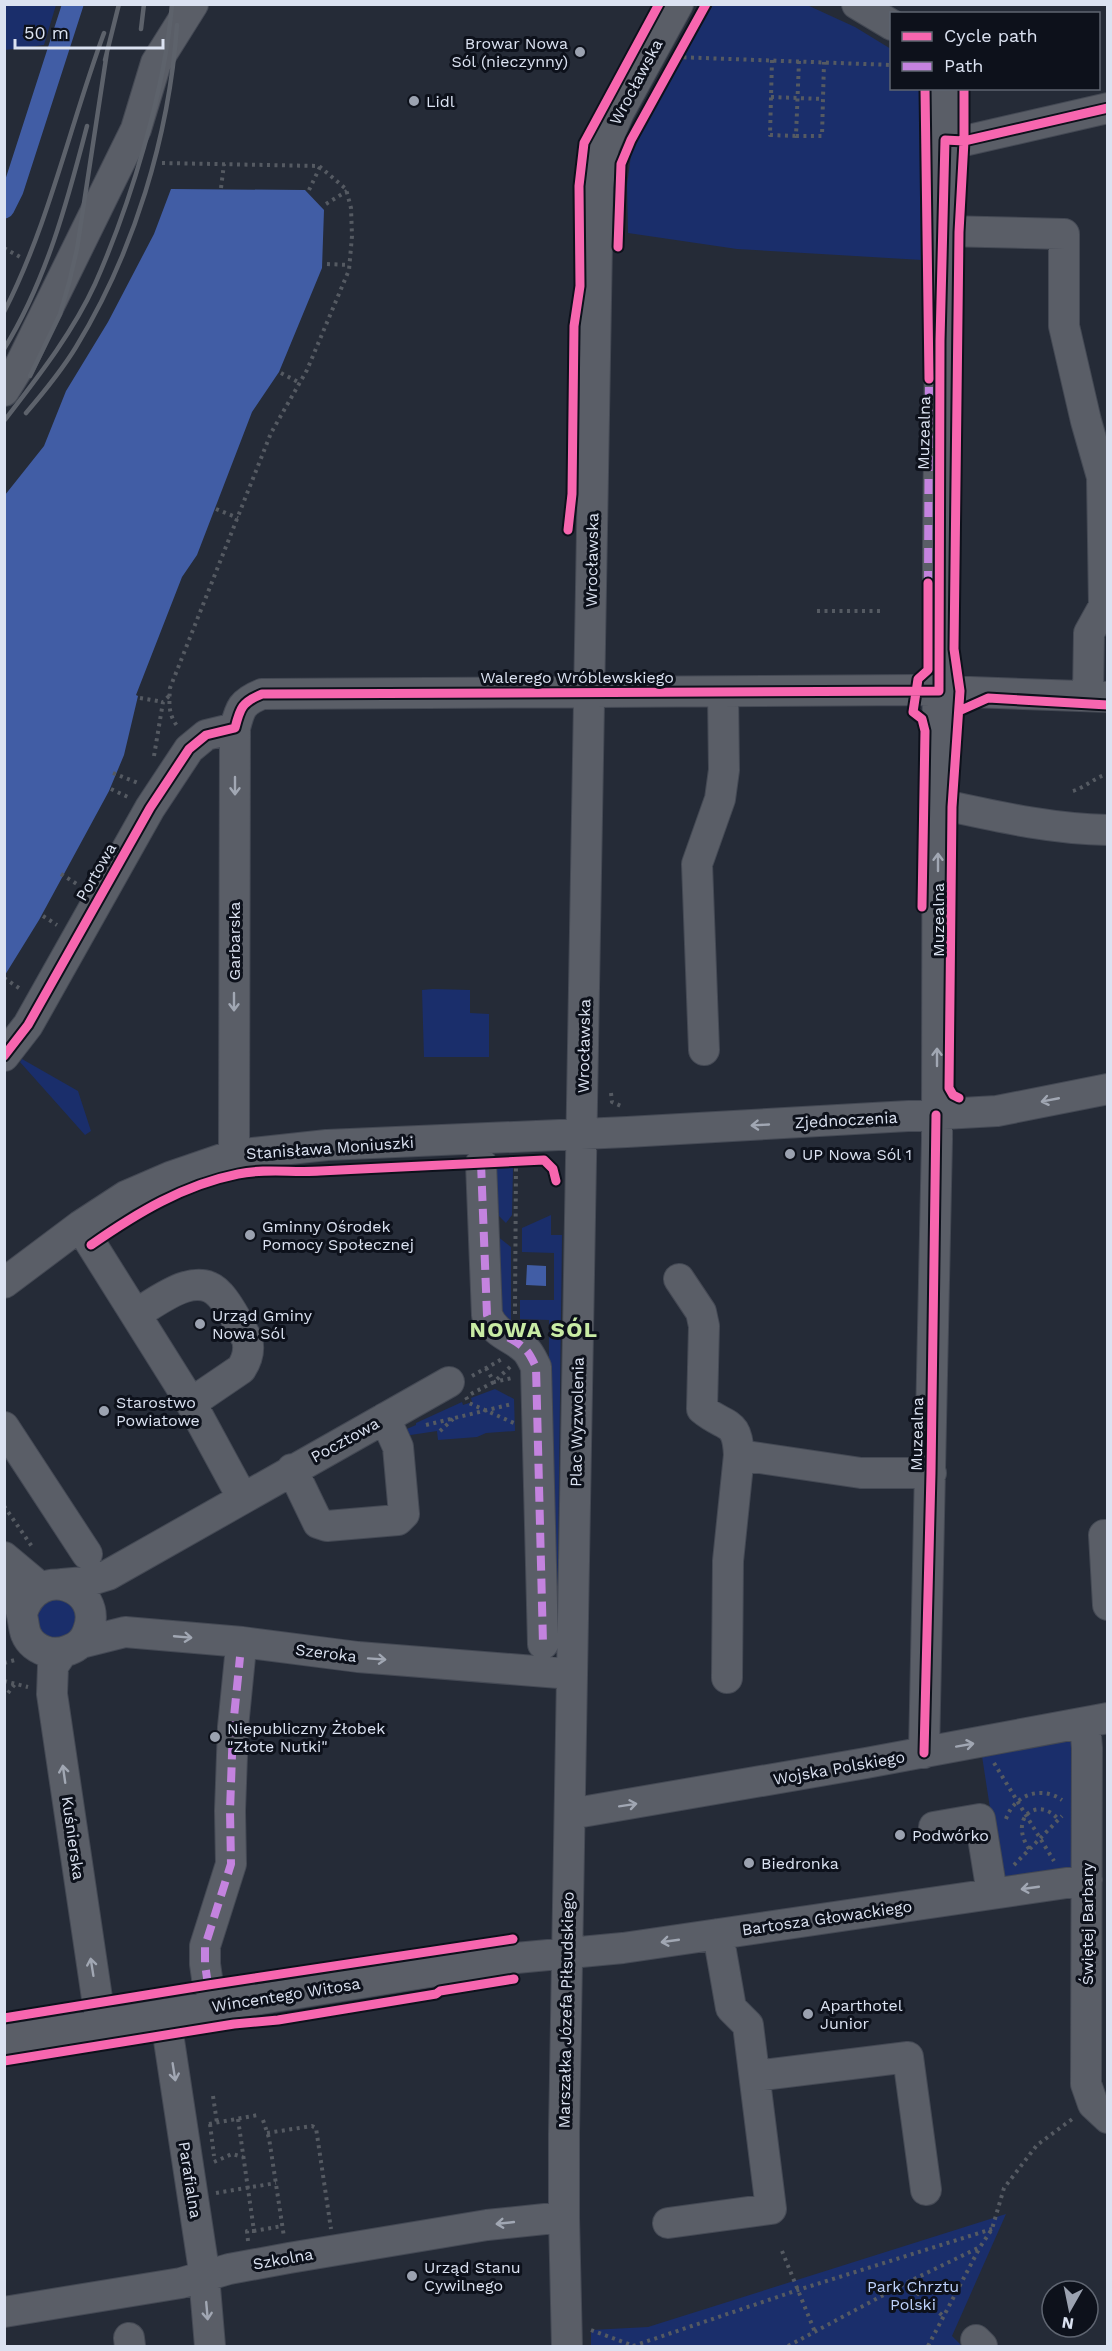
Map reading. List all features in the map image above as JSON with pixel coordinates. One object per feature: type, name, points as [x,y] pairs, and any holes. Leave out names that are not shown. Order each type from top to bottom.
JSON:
[{"type":"street","points":[[4,391],[20,365],[136,129],[156,63],[193,4]]},
{"type":"street","name":"Wrocławska","points":[[583,1134],[598,186],[604,147],[619,112],[678,4]]},
{"type":"street","name":"Muzealna","points":[[924,1753],[936,1115],[939,804],[938,529],[945,140],[945,102],[942,90]]},
{"type":"street","points":[[945,140],[964,141],[1107,108]]},
{"type":"street","points":[[943,231],[1064,234],[1064,326],[1086,421],[1102,477],[1104,606],[1089,633],[1098,696]]},
{"type":"street","name":"Walerego Wróblewskiego","points":[[235,728],[239,711],[248,700],[262,694],[939,691],[1098,696]]},
{"type":"street","points":[[704,1050],[697,864],[720,799],[724,770],[723,692]]},
{"type":"street","name":"Portowa","points":[[4,1056],[28,1025],[76,936],[163,786],[189,749],[207,735],[235,728]]},
{"type":"street","name":"Garbarska","points":[[234,1155],[235,728]]},
{"type":"street","points":[[939,804],[1038,824],[1078,830],[1107,830]]},
{"type":"street","name":"Zjednoczenia","points":[[583,1134],[997,1111],[1107,1089]]},
{"type":"street","name":"Stanisława Moniuszki","points":[[4,1283],[80,1226],[126,1197],[170,1177],[234,1155],[327,1145],[583,1134]]},
{"type":"street","name":"Plac Wyzwolenia","points":[[572,1674],[583,1134]]},
{"type":"street","points":[[481,1163],[487,1315],[492,1326],[527,1350],[536,1367],[543,1644]]},
{"type":"street","points":[[80,1226],[190,1403],[242,1497]]},
{"type":"street","points":[[679,1279],[700,1312],[704,1326],[702,1409],[729,1424],[738,1436],[739,1455],[728,1561],[727,1678]]},
{"type":"street","points":[[136,1314],[188,1285],[208,1287],[219,1293],[247,1339],[249,1346],[246,1362],[241,1369],[190,1403]]},
{"type":"street","name":"Pocztowa","points":[[51,1586],[85,1582],[108,1575],[385,1418],[458,1391]]},
{"type":"street","points":[[292,1469],[318,1523],[327,1526],[398,1520],[404,1514],[398,1447],[385,1418]]},
{"type":"street","points":[[4,1427],[87,1554]]},
{"type":"street","points":[[739,1455],[861,1473],[931,1473]]},
{"type":"street","points":[[1107,1535],[1104,1535],[1107,1605]]},
{"type":"street","points":[[4,1557],[51,1586],[72,1588],[81,1594],[91,1613]]},
{"type":"street","points":[[16,1628],[26,1634],[41,1649],[51,1653],[71,1648],[87,1634],[98,1590],[108,1575]]},
{"type":"street","points":[[4,1584],[15,1595],[16,1628]]},
{"type":"street","points":[[16,1628],[32,1594],[51,1586]]},
{"type":"street","name":"Szeroka","points":[[71,1648],[125,1632],[242,1642],[358,1657],[572,1674]]},
{"type":"street","name":"Kuśnierska","points":[[71,1648],[54,1666],[52,1694],[101,2025]]},
{"type":"street","points":[[208,1985],[205,1946],[231,1864],[231,1760],[240,1657]]},
{"type":"street","name":"Marszałka Józefa Piłsudskiego","points":[[572,1674],[564,2217],[579,2338]]},
{"type":"street","name":"Wojska Polskiego","points":[[570,1814],[1096,1721]]},
{"type":"street","name":"Świętej Barbary","points":[[1096,1721],[1087,1748],[1077,1881],[1086,2085],[1100,2111]]},
{"type":"street","points":[[934,1827],[980,1819],[992,1893]]},
{"type":"street","name":"Bartosza Głowackiego","points":[[567,1953],[622,1948],[1077,1881]]},
{"type":"street","points":[[668,2223],[771,2209],[748,2025],[731,2008],[718,1934]]},
{"type":"street","name":"Wincentego Witosa","points":[[4,2040],[516,1958],[567,1953]]},
{"type":"street","name":"Parafialna","points":[[165,2014],[204,2276],[210,2346]]},
{"type":"street","points":[[754,2076],[908,2057],[926,2190]]},
{"type":"street","name":"Szkolna","points":[[4,2312],[181,2283],[229,2269],[289,2258],[487,2225],[564,2217]]},
{"type":"path","points":[[670,67],[678,52],[772,60],[890,65]]},
{"type":"path","points":[[772,60],[770,135],[822,136],[824,62]]},
{"type":"path","points":[[796,136],[799,61]]},
{"type":"path","points":[[771,97],[823,99]]},
{"type":"path","points":[[162,163],[320,167],[347,191],[352,219],[349,265],[300,384],[271,433],[193,627],[170,694],[169,707],[172,721],[195,744]]},
{"type":"path","points":[[221,188],[224,164]]},
{"type":"path","points":[[309,190],[320,167]]},
{"type":"path","points":[[326,204],[347,191]]},
{"type":"path","points":[[4,248],[20,257]]},
{"type":"path","points":[[327,264],[349,265]]},
{"type":"path","points":[[280,373],[300,384]]},
{"type":"path","points":[[216,509],[238,518]]},
{"type":"path","points":[[817,611],[881,611]]},
{"type":"path","points":[[154,754],[163,702],[170,694]]},
{"type":"path","points":[[140,698],[163,702]]},
{"type":"path","points":[[113,773],[147,787]]},
{"type":"path","points":[[1073,791],[1084,788],[1099,776],[1107,774]]},
{"type":"path","points":[[111,789],[138,802]]},
{"type":"path","points":[[61,874],[84,889]]},
{"type":"path","points":[[43,916],[64,929]]},
{"type":"path","points":[[4,978],[24,992]]},
{"type":"path","points":[[611,1093],[612,1102],[617,1106],[627,1107]]},
{"type":"path","points":[[535,1160],[544,1160],[550,1164],[556,1181]]},
{"type":"path","points":[[515,1342],[516,1161]]},
{"type":"path","points":[[481,1163],[526,1161]]},
{"type":"path","points":[[486,1368],[494,1382],[509,1378]]},
{"type":"path","points":[[458,1391],[485,1411],[523,1427]]},
{"type":"path","points":[[421,1426],[522,1402]]},
{"type":"path","points":[[440,1431],[454,1418]]},
{"type":"path","points":[[4,1506],[37,1554]]},
{"type":"path","points":[[8,1693],[15,1684]]},
{"type":"path","points":[[992,1760],[1040,1838],[1077,1881]]},
{"type":"path","points":[[1004,1826],[1006,1816],[1017,1801],[1028,1795],[1040,1792],[1054,1795],[1065,1803]]},
{"type":"path","points":[[1029,1849],[1021,1830],[1026,1816],[1032,1811],[1043,1809],[1051,1812],[1058,1819]]},
{"type":"path","points":[[1011,1857],[1015,1867],[1064,1813]]},
{"type":"path","points":[[213,2096],[217,2122]]},
{"type":"path","points":[[928,2346],[980,2247],[992,2229],[1004,2188],[1037,2145],[1100,2111]]},
{"type":"path","points":[[200,2125],[258,2115]]},
{"type":"path","points":[[238,2119],[254,2231],[282,2226]]},
{"type":"path","points":[[263,2120],[284,2238]]},
{"type":"path","points":[[267,2133],[312,2126],[316,2128],[331,2230]]},
{"type":"path","points":[[214,2162],[232,2154],[243,2157]]},
{"type":"path","points":[[209,2194],[276,2183]]},
{"type":"path","points":[[579,2338],[634,2346],[798,2290],[992,2229]]},
{"type":"path","points":[[788,2346],[906,2283],[980,2247]]},
{"type":"path","points":[[782,2251],[815,2332]]},
{"type":"path","points":[[906,2283],[944,2316]]},
{"type":"green space","points":[[5,4],[56,5],[44,45],[5,50]]},
{"type":"green space","points":[[713,5],[807,5],[855,27],[890,48],[890,90],[920,90],[923,99],[922,260],[737,249],[628,233],[627,185],[631,155],[651,112]]},
{"type":"green space","points":[[422,990],[470,990],[470,1013],[489,1014],[489,1057],[424,1057]]},
{"type":"green space","points":[[22,1059],[78,1091],[91,1131],[85,1135],[20,1062]]},
{"type":"green space","points":[[513,1167],[512,1215],[506,1223],[497,1214],[489,1168]]},
{"type":"green space","points":[[551,1215],[551,1235],[562,1235],[557,1635],[548,1628],[549,1320],[520,1319],[520,1300],[554,1300],[554,1253],[522,1252],[522,1228]]},
{"type":"green space","points":[[497,1236],[511,1247],[511,1328],[500,1328]]},
{"type":"green space","points":[[495,1389],[514,1399],[515,1431],[438,1440],[437,1431],[404,1436],[402,1431],[416,1423],[462,1402],[463,1405],[472,1402],[471,1398]]},
{"type":"green space","points":[[60,1597],[77,1609],[77,1629],[60,1641],[40,1635],[34,1615],[41,1603]]},
{"type":"green space","points":[[1079,1739],[1080,1876],[1002,1886],[982,1756]]},
{"type":"green space","name":"Park Chrztu Polski","points":[[1006,2214],[952,2336],[962,2346],[591,2346],[591,2330],[648,2327]]},
{"type":"shaded area","points":[[171,189],[305,190],[324,210],[322,268],[279,372],[252,412],[197,555],[182,577],[136,695],[138,696],[124,755],[109,791],[39,920],[5,975],[5,495],[44,446],[66,391],[108,322],[154,234]]},
{"type":"shaded area","points":[[527,1265],[546,1266],[546,1286],[526,1285]]},
{"type":"waterway","points":[[4,208],[13,190],[73,4]]},
{"type":"railway","points":[[105,60],[119,4]]},
{"type":"railway","points":[[141,29],[144,4]]},
{"type":"railway","points":[[4,421],[76,320],[108,253],[133,184],[154,110],[172,4]]},
{"type":"railway","points":[[26,413],[76,347],[97,310],[131,233],[157,151],[173,67],[177,25]]},
{"type":"railway","points":[[4,312],[34,244],[104,33]]},
{"type":"railway","points":[[30,376],[60,314],[69,283],[77,249],[107,52]]},
{"type":"railway","points":[[4,349],[32,296],[54,241],[87,126]]},
{"type":"marked path","points":[[928,586],[929,373]]},
{"type":"marked path","points":[[481,1163],[487,1315],[495,1328],[526,1350],[536,1367],[543,1644]]},
{"type":"marked path","points":[[208,1985],[205,1946],[231,1864],[233,1727],[240,1657]]},
{"type":"cycle path","points":[[568,530],[572,494],[574,326],[580,286],[579,186],[584,143],[659,4]]},
{"type":"cycle path","points":[[618,247],[621,164],[631,140],[706,4]]},
{"type":"cycle path","points":[[925,90],[929,379]]},
{"type":"cycle path","points":[[959,1098],[953,1095],[949,1088],[952,807],[960,691],[954,649],[959,232],[964,90]]},
{"type":"cycle path","points":[[4,1056],[28,1025],[150,808],[189,749],[206,735],[235,728],[243,706],[262,694],[939,691],[940,341],[945,140],[964,141],[1108,108]]},
{"type":"cycle path","points":[[922,907],[925,731],[922,719],[913,712],[918,679],[928,670],[928,583]]},
{"type":"cycle path","points":[[959,711],[988,698],[1108,705]]},
{"type":"cycle path","points":[[924,1753],[936,1115]]},
{"type":"cycle path","points":[[91,1245],[143,1211],[179,1193],[198,1185],[248,1172],[544,1160],[553,1169],[556,1181]]},
{"type":"cycle path","points":[[4,2018],[513,1939]]},
{"type":"cycle path","points":[[4,2061],[234,2024],[278,2020],[514,1979]]},
{"type":"place","name":"Browar Nowa Sól (nieczynny)","points":[[580,52]]},
{"type":"place","name":"Lidl","points":[[414,101]]},
{"type":"place","name":"UP Nowa Sól 1","points":[[790,1154]]},
{"type":"place","name":"Gminny Ośrodek Pomocy Społecznej","points":[[250,1235]]},
{"type":"place","name":"Urząd Gminy Nowa Sól","points":[[200,1324]]},
{"type":"place","name":"Starostwo Powiatowe","points":[[104,1411]]},
{"type":"place","name":"Niepubliczny Żłobek \"Złote Nutki\"","points":[[215,1737]]},
{"type":"place","name":"Podwórko","points":[[900,1835]]},
{"type":"place","name":"Biedronka","points":[[749,1863]]},
{"type":"place","name":"Aparthotel Junior","points":[[808,2014]]},
{"type":"place","name":"Urząd Stanu Cywilnego","points":[[412,2276]]},
{"type":"district","name":"NOWA SÓL","points":[[534,1329]]}]
